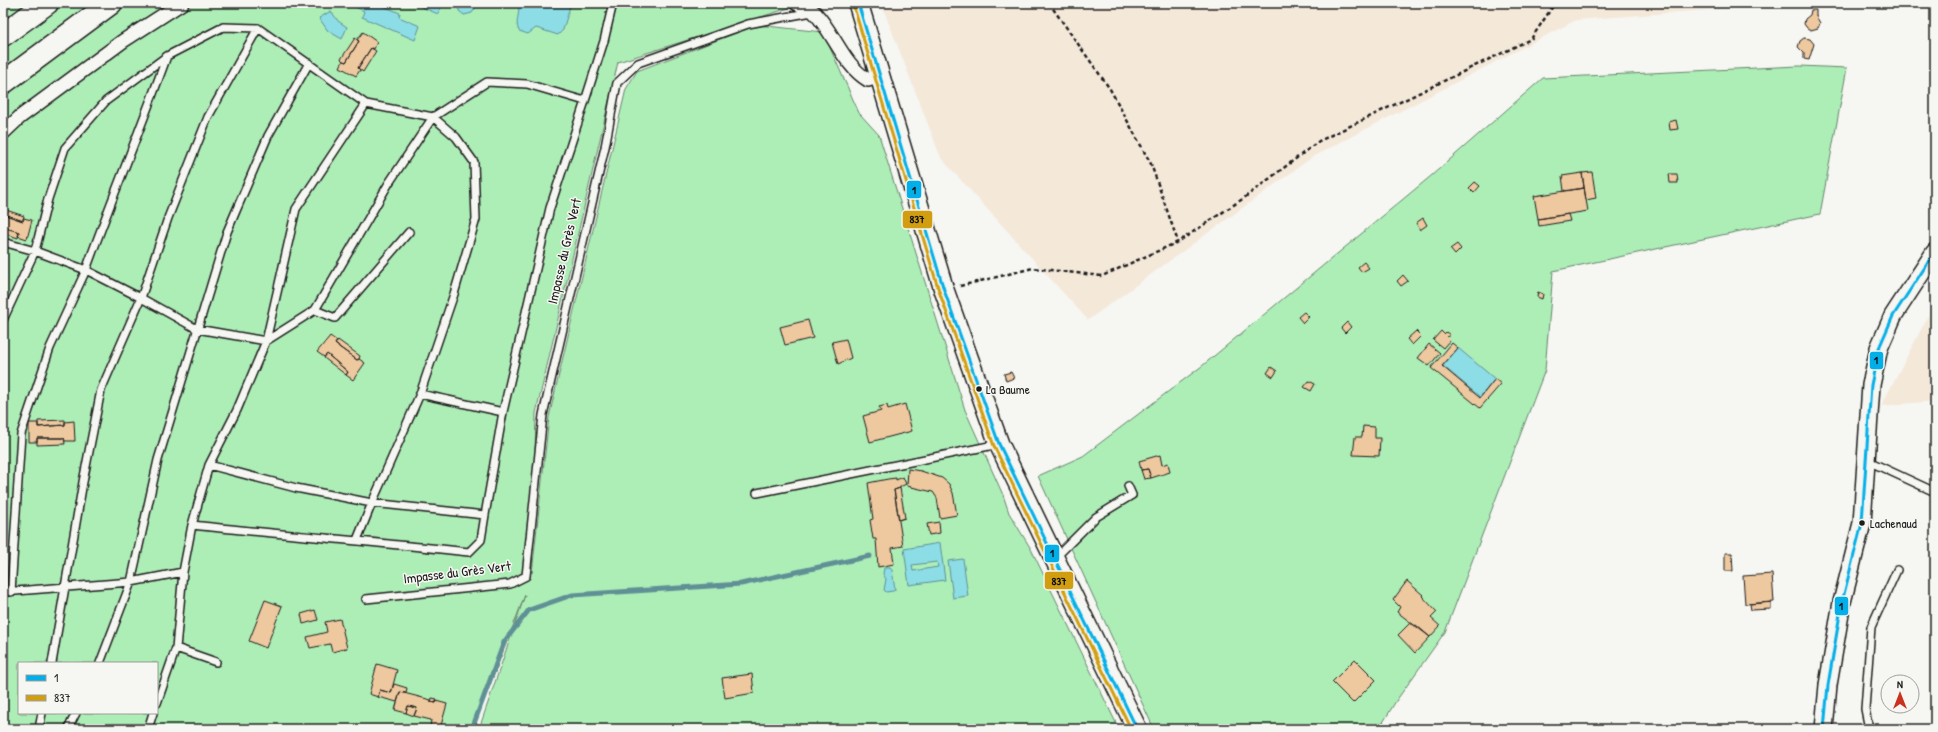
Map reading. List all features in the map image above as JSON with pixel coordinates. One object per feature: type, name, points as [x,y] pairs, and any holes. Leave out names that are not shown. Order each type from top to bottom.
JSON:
[{"type":"highway","points":[[3,35],[47,3]]},
{"type":"highway","points":[[3,83],[111,3]]},
{"type":"main road","points":[[858,3],[944,290],[999,444],[1137,729]]},
{"type":"street","points":[[3,133],[20,117],[123,41],[182,3]]},
{"type":"street","points":[[796,3],[816,7],[853,67],[861,76],[868,80],[881,76]]},
{"type":"street","points":[[1824,729],[1828,685],[1842,602],[1862,523],[1871,384],[1879,348],[1893,316],[1935,252]]},
{"type":"lane","points":[[192,525],[469,552],[481,540],[504,412],[550,208],[604,41],[614,3]]},
{"type":"lane","name":"Impasse du Grès Vert","points":[[366,599],[510,584],[526,576],[543,415],[605,147],[617,83],[638,63],[748,24],[816,7]]},
{"type":"lane","points":[[3,320],[35,251],[48,199],[65,148],[106,101],[167,56],[223,27],[258,28],[366,104],[433,117],[456,137],[474,162],[476,219],[454,294],[420,394],[372,502],[357,540]]},
{"type":"lane","points":[[52,662],[83,482],[101,390],[141,298],[168,218],[208,117],[258,28]]},
{"type":"lane","points":[[11,592],[21,434],[50,348],[86,270],[111,200],[141,129],[167,56]]},
{"type":"lane","points":[[100,662],[131,582],[158,460],[197,329],[230,226],[268,136],[309,63]]},
{"type":"lane","points":[[3,242],[35,251],[86,270],[197,329],[266,341],[314,310],[389,183],[433,117],[487,82],[528,84],[585,101]]},
{"type":"lane","points":[[158,700],[176,648],[183,572],[192,525],[209,465],[237,410],[266,341],[296,209],[366,104]]},
{"type":"lane","points":[[314,310],[335,318],[409,232]]},
{"type":"lane","points":[[420,394],[504,412]]},
{"type":"lane","points":[[758,493],[999,444]]},
{"type":"lane","points":[[1866,460],[1935,492]]},
{"type":"lane","points":[[209,465],[296,488],[372,502],[485,515]]},
{"type":"lane","points":[[1054,559],[1096,517],[1132,495],[1128,486]]},
{"type":"lane","points":[[1869,729],[1865,709],[1871,627],[1897,570]]},
{"type":"lane","points":[[3,592],[64,589],[131,582],[183,572]]},
{"type":"lane","points":[[176,648],[216,662]]},
{"type":"lane","points":[[39,729],[42,714]]},
{"type":"lane","points":[[68,729],[76,714]]},
{"type":"lane","points":[[148,729],[154,714]]},
{"type":"path","points":[[1049,3],[1110,89],[1151,164],[1178,242]]},
{"type":"path","points":[[944,290],[1033,268],[1102,276],[1178,242],[1244,198],[1319,141],[1531,39],[1555,3]]},
{"type":"shaded area","points":[[881,3],[1797,3],[1576,20],[1314,156],[1088,320],[941,158]]},
{"type":"shaded area","points":[[1935,303],[1935,401],[1881,406]]},
{"type":"green space","points":[[3,3],[805,3],[618,62],[536,413],[532,573],[549,417],[626,89],[637,71],[757,25],[823,32],[859,113],[879,135],[965,410],[1003,495],[1009,513],[1031,549],[1119,729],[479,729],[525,595],[473,729],[3,729]]},
{"type":"green space","points":[[1799,66],[1847,68],[1820,214],[1553,271],[1545,370],[1445,632],[1396,701],[1379,729],[1154,729],[1038,476],[1083,456],[1202,366],[1431,176],[1543,78]]},
{"type":"water","points":[[346,3],[376,3],[400,13],[399,17],[420,26],[415,40],[362,17],[364,11]]},
{"type":"water","points":[[412,3],[442,3],[438,14]]},
{"type":"water","points":[[458,3],[475,3],[475,8],[472,13],[464,15],[459,11]]},
{"type":"water","points":[[518,3],[571,3],[563,30],[558,35],[536,28],[528,34],[519,31],[517,24],[519,10]]},
{"type":"water","points":[[331,11],[338,21],[347,27],[342,39],[328,31],[319,18]]},
{"type":"water","points":[[1458,348],[1495,379],[1480,397],[1443,366]]},
{"type":"water","points":[[940,543],[945,580],[909,585],[904,549]],"holes":[[[937,562],[938,567],[913,571],[912,565]]]},
{"type":"water","points":[[963,559],[968,596],[953,598],[948,561]]},
{"type":"water","points":[[884,568],[890,568],[892,570],[895,590],[893,591],[886,592],[884,590],[886,579],[883,574]]},
{"type":"building","points":[[306,3],[308,6],[300,10],[296,4]]},
{"type":"building","points":[[1811,10],[1816,10],[1816,16],[1820,23],[1818,28],[1811,30],[1804,24],[1805,19],[1810,15]]},
{"type":"building","points":[[363,32],[377,42],[374,49],[371,48],[358,68],[360,70],[356,76],[340,67],[343,61],[346,62],[359,41],[357,40]]},
{"type":"building","points":[[355,38],[359,41],[346,62],[343,61],[341,59]]},
{"type":"building","points":[[1804,38],[1810,39],[1814,44],[1809,60],[1804,59],[1804,53],[1798,47],[1800,41]]},
{"type":"building","points":[[371,48],[376,51],[363,72],[358,68]]},
{"type":"building","points":[[1676,120],[1678,129],[1670,130],[1669,122]]},
{"type":"building","points":[[1592,172],[1596,198],[1586,200],[1582,173]]},
{"type":"building","points":[[1582,173],[1584,188],[1564,191],[1562,176]]},
{"type":"building","points":[[1669,174],[1677,174],[1678,183],[1670,183]]},
{"type":"building","points":[[1475,182],[1480,186],[1474,193],[1469,188]]},
{"type":"building","points":[[1584,188],[1588,211],[1538,219],[1534,196]]},
{"type":"building","points":[[3,209],[24,216],[23,221],[3,214]]},
{"type":"building","points":[[3,214],[23,221],[23,218],[32,220],[27,239],[18,236],[19,232],[3,227]]},
{"type":"building","points":[[1568,214],[1570,221],[1539,226],[1538,219]]},
{"type":"building","points":[[1423,218],[1427,225],[1420,230],[1416,223]]},
{"type":"building","points":[[3,227],[19,232],[18,238],[3,233]]},
{"type":"building","points":[[1457,244],[1461,249],[1455,255],[1450,249]]},
{"type":"building","points":[[1364,262],[1369,268],[1362,272],[1358,267]]},
{"type":"building","points":[[1403,275],[1408,281],[1401,286],[1397,281]]},
{"type":"building","points":[[1538,292],[1543,294],[1542,299],[1537,297]]},
{"type":"building","points":[[1304,312],[1309,317],[1303,323],[1298,317]]},
{"type":"building","points":[[808,320],[813,338],[785,345],[780,327]]},
{"type":"building","points":[[1347,322],[1351,327],[1345,333],[1341,328]]},
{"type":"building","points":[[1416,331],[1421,336],[1412,345],[1407,339]]},
{"type":"building","points":[[1441,331],[1444,334],[1446,332],[1450,335],[1447,337],[1450,340],[1443,348],[1433,340]]},
{"type":"building","points":[[330,336],[337,341],[335,344],[357,360],[359,359],[365,363],[353,380],[346,375],[348,372],[327,354],[324,357],[317,352]]},
{"type":"building","points":[[846,339],[851,358],[838,364],[832,342]]},
{"type":"building","points":[[338,340],[360,356],[359,359],[357,360],[335,344]]},
{"type":"building","points":[[1452,343],[1458,348],[1442,366],[1480,398],[1495,379],[1501,384],[1480,408],[1431,368]]},
{"type":"building","points":[[1429,344],[1440,353],[1429,366],[1418,358]]},
{"type":"building","points":[[327,354],[348,372],[346,375],[324,358]]},
{"type":"building","points":[[1271,367],[1277,371],[1273,377],[1267,373]]},
{"type":"building","points":[[1011,372],[1014,378],[1006,381],[1004,374]]},
{"type":"building","points":[[1309,381],[1315,384],[1311,391],[1304,387]]},
{"type":"building","points":[[905,404],[912,431],[870,442],[863,416],[881,411],[879,407],[887,405],[888,409]]},
{"type":"building","points":[[65,420],[65,425],[38,427],[38,421]]},
{"type":"building","points":[[74,421],[75,441],[65,441],[64,438],[37,438],[37,442],[29,442],[29,423],[38,423],[38,427],[65,425],[65,422]]},
{"type":"building","points":[[1363,426],[1375,427],[1375,438],[1380,438],[1379,456],[1353,455],[1355,437],[1362,437]]},
{"type":"building","points":[[37,438],[64,438],[65,444],[37,445]]},
{"type":"building","points":[[1160,455],[1162,465],[1168,463],[1170,472],[1151,478],[1148,469],[1141,470],[1139,461]]},
{"type":"building","points":[[908,469],[921,471],[942,478],[949,484],[953,493],[957,515],[940,518],[937,498],[933,492],[907,486]]},
{"type":"building","points":[[1148,469],[1151,478],[1144,479],[1141,470]]},
{"type":"building","points":[[903,477],[906,484],[894,490],[903,546],[892,548],[894,564],[878,567],[876,539],[873,539],[870,520],[873,519],[868,483],[896,478],[896,480]]},
{"type":"building","points":[[900,488],[905,518],[899,520],[894,490]]},
{"type":"building","points":[[939,522],[940,533],[929,535],[927,524]]},
{"type":"building","points":[[1725,553],[1732,553],[1733,571],[1725,571]]},
{"type":"building","points":[[1772,574],[1774,602],[1745,604],[1743,576]]},
{"type":"building","points":[[1407,581],[1423,595],[1422,596],[1437,612],[1431,618],[1440,626],[1430,637],[1397,612],[1400,607],[1393,600]]},
{"type":"building","points":[[265,600],[282,606],[266,648],[249,641]]},
{"type":"building","points":[[1771,602],[1771,609],[1751,610],[1750,604]]},
{"type":"building","points":[[315,610],[318,620],[303,624],[301,614]]},
{"type":"building","points":[[340,619],[347,648],[332,652],[330,644],[310,648],[307,637],[327,632],[325,622]]},
{"type":"building","points":[[1410,623],[1414,626],[1416,625],[1430,637],[1415,653],[1398,635]]},
{"type":"building","points":[[1355,659],[1376,680],[1353,703],[1332,682]]},
{"type":"building","points":[[377,664],[397,670],[391,693],[380,690],[378,697],[369,694]]},
{"type":"building","points":[[752,674],[754,693],[725,698],[722,678]]},
{"type":"building","points":[[394,684],[407,688],[406,693],[400,692],[397,702],[378,697],[380,690],[391,693]]},
{"type":"building","points":[[400,692],[431,700],[431,702],[436,703],[436,701],[447,704],[440,729],[430,727],[431,720],[414,716],[417,708],[408,706],[406,713],[395,710]]},
{"type":"building","points":[[432,698],[437,699],[436,703],[431,702]]},
{"type":"building","points":[[408,706],[417,708],[414,716],[406,713]]},
{"type":"building","points":[[858,724],[859,729],[835,729],[836,727]]},
{"type":"waterway","points":[[472,729],[504,642],[529,610],[572,595],[741,584],[870,556]]},
{"type":"transit line","name":"1","points":[[858,3],[944,290],[999,444],[1137,729]]},
{"type":"transit line","name":"837","points":[[853,4],[939,291],[994,446],[1131,729]]},
{"type":"transit line","name":"1","points":[[1824,729],[1828,685],[1842,602],[1862,523],[1871,385],[1879,348],[1893,316],[1935,252]]},
{"type":"place","name":"La Baume","points":[[979,389]]},
{"type":"place","name":"Lachenaud","points":[[1862,523]]}]
